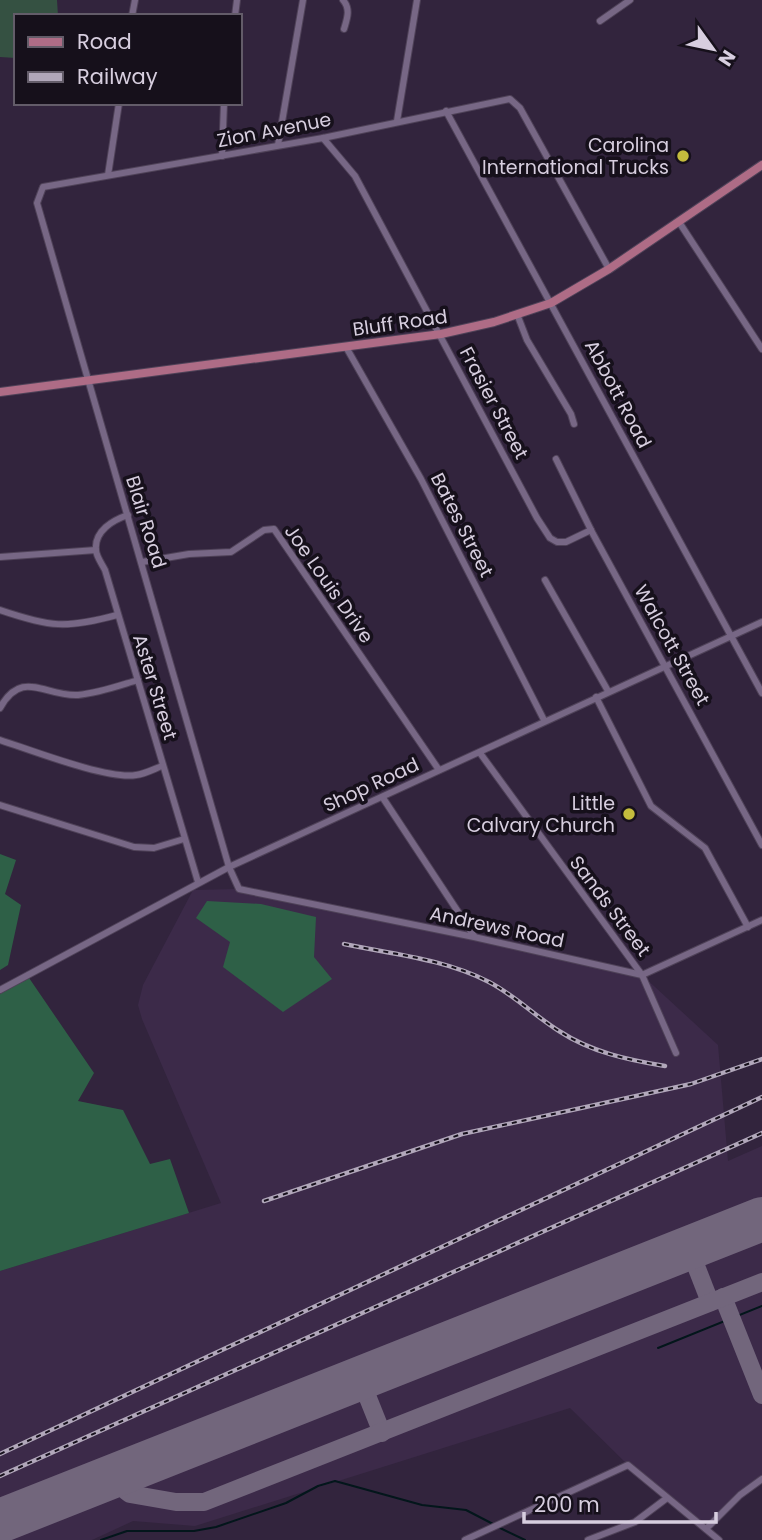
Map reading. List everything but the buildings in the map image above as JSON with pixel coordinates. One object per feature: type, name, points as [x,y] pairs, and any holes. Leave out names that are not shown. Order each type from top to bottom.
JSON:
[{"type":"main road","name":"Bluff Road","points":[[0,393],[441,334],[517,314],[551,303],[609,269],[762,165]]},
{"type":"street","points":[[278,145],[303,0]]},
{"type":"street","points":[[343,0],[347,4],[348,15],[344,29]]},
{"type":"street","points":[[397,121],[416,0]]},
{"type":"street","points":[[600,20],[630,0]]},
{"type":"street","name":"Zion Avenue","points":[[43,187],[323,138],[510,99],[520,108],[609,269]]},
{"type":"street","points":[[108,175],[119,105]]},
{"type":"street","points":[[222,156],[224,105]]},
{"type":"street","name":"Abbott Road","points":[[446,111],[762,693]]},
{"type":"street","name":"Frasier Street","points":[[323,138],[355,176],[550,538],[557,542],[566,542],[591,530]]},
{"type":"street","name":"Blair Road","points":[[43,187],[37,203],[229,867]]},
{"type":"street","points":[[679,222],[762,349]]},
{"type":"street","points":[[517,314],[527,340],[571,414],[574,424]]},
{"type":"street","name":"Bates Street","points":[[346,347],[421,479],[544,720]]},
{"type":"street","name":"Walcott Street","points":[[556,459],[591,530],[762,845]]},
{"type":"street","points":[[0,557],[96,550],[98,538],[105,527],[128,515]]},
{"type":"street","name":"Joe Louis Drive","points":[[142,562],[189,554],[231,552],[264,530],[274,529],[439,770]]},
{"type":"street","name":"Aster Street","points":[[96,550],[198,882]]},
{"type":"street","points":[[545,580],[608,691]]},
{"type":"street","points":[[0,610],[62,626],[81,625],[117,615]]},
{"type":"street","name":"Shop Road","points":[[0,990],[198,882],[762,621]]},
{"type":"street","points":[[0,708],[15,688],[30,685],[74,695],[93,693],[138,680]]},
{"type":"street","points":[[596,697],[650,806],[705,848],[748,927]]},
{"type":"street","points":[[0,740],[121,775],[136,775],[162,766]]},
{"type":"street","name":"Sands Street","points":[[480,753],[642,975],[676,1053]]},
{"type":"street","points":[[383,798],[474,937]]},
{"type":"street","points":[[0,805],[134,847],[154,848],[184,839]]},
{"type":"street","name":"Andrews Road","points":[[229,867],[239,889],[474,937],[642,975]]},
{"type":"street","points":[[642,975],[762,920]]},
{"type":"street","points":[[466,1540],[628,1465],[719,1540]]},
{"type":"street","points":[[706,1529],[740,1495],[762,1479]]},
{"type":"street","points":[[588,1540],[635,1522],[667,1498]]},
{"type":"shaded area","points":[[239,889],[642,975],[718,1045],[728,1161],[762,1146],[762,1479],[706,1529],[628,1465],[570,1408],[195,1526],[133,1521],[92,1540],[0,1540],[0,1271],[221,1203],[138,1005],[143,985],[193,890]]},
{"type":"green space","points":[[0,0],[57,0],[58,14],[14,14],[14,58],[0,57]]},
{"type":"green space","points":[[0,854],[16,860],[5,894],[21,905],[8,965],[0,970]]},
{"type":"green space","points":[[207,901],[261,904],[316,917],[314,957],[332,979],[283,1012],[223,967],[230,942],[196,918]]},
{"type":"green space","points":[[27,975],[94,1073],[78,1101],[123,1110],[150,1164],[170,1159],[189,1213],[0,1271],[0,990]]},
{"type":"waterway","points":[[658,1348],[762,1306]]},
{"type":"waterway","points":[[101,1540],[127,1531],[194,1531],[216,1527],[286,1503],[318,1486],[335,1481],[422,1505],[466,1510],[493,1524]]},
{"type":"waterway","points":[[498,1527],[525,1540]]},
{"type":"taxiway","points":[[689,1248],[710,1302]]},
{"type":"taxiway","points":[[118,1474],[130,1494],[176,1502],[204,1502],[762,1282]]},
{"type":"taxiway","points":[[723,1297],[762,1395]]},
{"type":"taxiway","points":[[360,1378],[382,1433]]},
{"type":"runway","points":[[0,1521],[762,1219]]},
{"type":"railway","points":[[344,944],[418,958],[472,974],[498,987],[571,1038],[597,1050],[665,1066]]},
{"type":"railway","points":[[264,1201],[462,1134],[691,1084],[762,1059]]},
{"type":"railway","points":[[0,1454],[762,1097]]},
{"type":"railway","points":[[0,1476],[762,1133]]},
{"type":"place","name":"Carolina International Trucks","points":[[683,156]]},
{"type":"place","name":"Little Calvary Church","points":[[629,814]]}]
